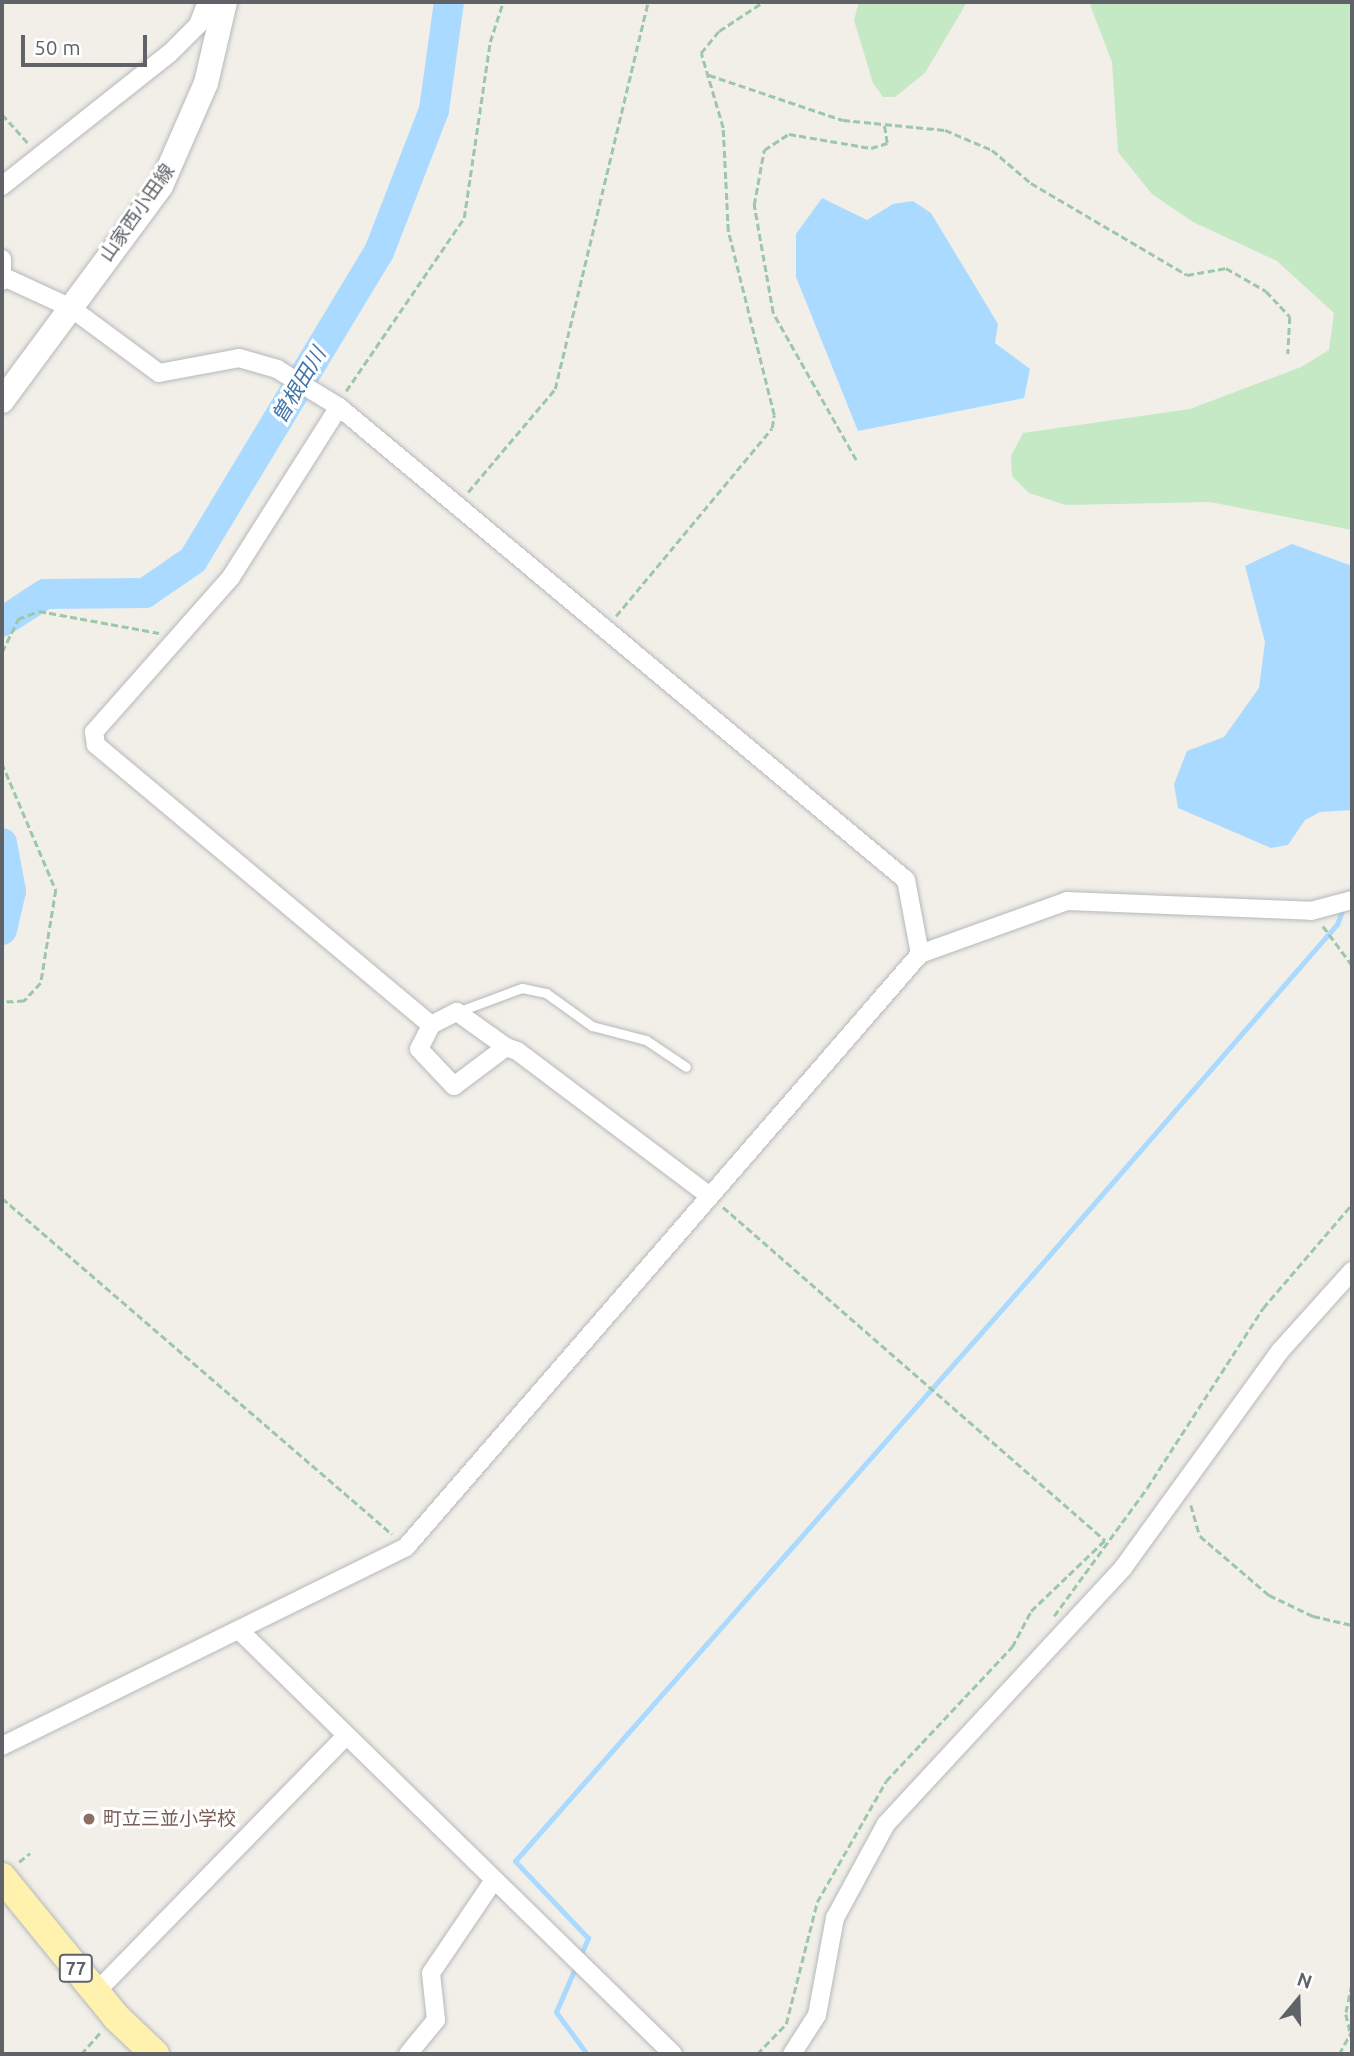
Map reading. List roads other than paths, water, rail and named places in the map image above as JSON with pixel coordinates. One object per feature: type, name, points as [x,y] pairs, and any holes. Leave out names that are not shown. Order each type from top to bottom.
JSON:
[{"type":"main road","name":"山家西小田線","points":[[2,401],[161,186],[187,136],[225,2]]},
{"type":"main road","name":"77","points":[[2,1877],[116,2017],[155,2054]]},
{"type":"street","points":[[2,186],[37,153],[170,53],[198,24],[207,2]]},
{"type":"street","points":[[3,272],[71,308],[159,373],[239,358],[277,369],[333,404],[459,503],[906,880],[920,954]]},
{"type":"street","points":[[333,404],[230,577],[183,634],[94,732],[96,745],[431,1025]]},
{"type":"street","points":[[2,1746],[406,1547],[707,1194],[920,954],[1067,901],[1311,911],[1352,900]]},
{"type":"street","points":[[506,1047],[454,1086],[419,1049],[431,1025],[457,1012],[506,1047],[707,1194]]},
{"type":"street","points":[[792,2054],[817,2015],[835,1918],[886,1824],[1046,1646],[1123,1568],[1184,1489],[1280,1351],[1352,1270]]},
{"type":"street","points":[[240,1631],[673,2054]]},
{"type":"street","points":[[96,1992],[346,1736]]},
{"type":"street","points":[[408,2054],[436,2020],[431,1973],[494,1880]]},
{"type":"lane","points":[[457,1012],[523,988],[545,993],[592,1026],[646,1040],[686,1068]]},
{"type":"water","points":[[822,198],[867,220],[893,204],[913,201],[931,213],[998,324],[995,343],[1030,369],[1024,398],[858,431],[796,277],[796,234]]},
{"type":"water","points":[[1292,544],[1352,566],[1352,810],[1320,812],[1305,820],[1288,845],[1271,848],[1178,808],[1174,784],[1187,751],[1224,737],[1259,688],[1265,642],[1245,566]]},
{"type":"waterway","name":"曽根田川","points":[[2,622],[45,594],[145,593],[193,560],[379,252],[434,110],[449,2]]},
{"type":"waterway","name":"曽根田川","points":[[2,843],[11,891],[2,930]]},
{"type":"waterway","points":[[587,2054],[556,2012],[588,1938],[515,1861],[1032,1275],[1337,924],[1344,906]]},
{"type":"place","name":"町立三並小学校","points":[[89,1819]]}]
